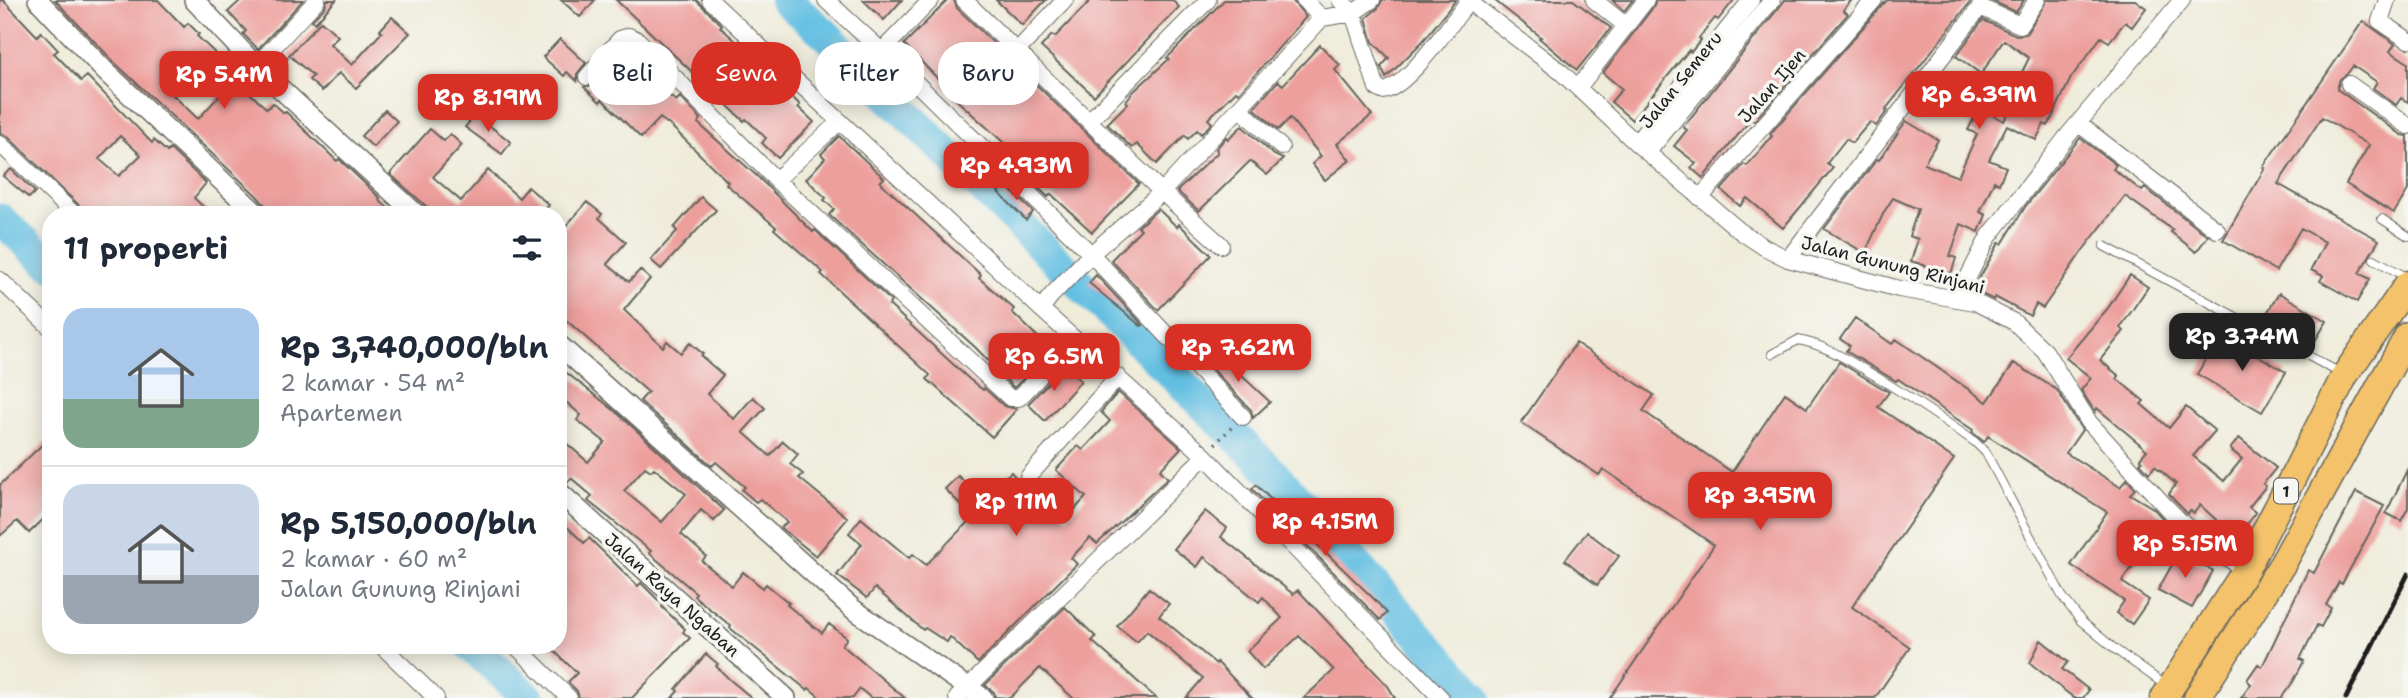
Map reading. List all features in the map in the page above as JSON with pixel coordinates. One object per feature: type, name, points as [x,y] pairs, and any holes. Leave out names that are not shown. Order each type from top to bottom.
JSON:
[{"type":"highway","name":"1","points":[[2167,693],[2245,571],[2345,375],[2408,284]]},
{"type":"highway","name":"1","points":[[2197,698],[2283,563],[2408,335]]},
{"type":"street","points":[[38,0],[105,71],[248,206]]},
{"type":"street","points":[[194,0],[256,66],[407,206]]},
{"type":"street","points":[[256,66],[317,0]]},
{"type":"street","points":[[710,0],[840,121],[1045,303],[1075,339],[1205,456],[1441,698]]},
{"type":"street","points":[[826,0],[872,42]]},
{"type":"street","points":[[891,42],[931,0]]},
{"type":"street","points":[[964,0],[1008,42]]},
{"type":"street","points":[[1025,42],[1065,0]]},
{"type":"street","points":[[1089,121],[1208,0]]},
{"type":"street","points":[[1304,0],[1322,18]]},
{"type":"street","points":[[1340,0],[1353,13],[1377,88],[1382,91],[1396,86],[1423,59],[1468,1]]},
{"type":"street","points":[[1045,303],[1076,268],[1162,192],[1322,18],[1353,13],[1372,0]]},
{"type":"street","points":[[1594,0],[1625,25]]},
{"type":"street","points":[[1578,88],[1646,0]]},
{"type":"street","name":"Jalan Semeru","points":[[1642,148],[1751,0]]},
{"type":"street","name":"Jalan Semeru","points":[[1642,148],[1772,0]]},
{"type":"street","name":"Jalan Ijen","points":[[1700,198],[1874,0]]},
{"type":"street","points":[[1788,259],[1980,7],[2020,25],[2037,0]]},
{"type":"street","points":[[1957,299],[1988,238],[2078,124],[2182,0]]},
{"type":"street","points":[[2387,0],[2380,21],[2408,40]]},
{"type":"street","name":"Jalan Gunung Rinjani","points":[[1468,1],[1561,72],[1642,148],[1740,231],[1788,259],[1899,289],[1975,302],[2002,314],[2029,334],[2045,351],[2089,422],[2165,507],[2245,571]]},
{"type":"street","points":[[587,78],[620,39],[629,36],[638,40],[776,180],[1010,398],[1018,398],[1075,339]]},
{"type":"street","points":[[1039,72],[1162,192],[1221,245]]},
{"type":"street","points":[[2349,84],[2408,126]]},
{"type":"street","points":[[924,92],[1091,254],[1240,419]]},
{"type":"street","points":[[1239,108],[1282,147]]},
{"type":"street","points":[[776,180],[840,121]]},
{"type":"street","points":[[2078,124],[2217,230]]},
{"type":"street","points":[[0,144],[65,206]]},
{"type":"street","points":[[0,280],[42,320]]},
{"type":"street","points":[[567,352],[844,601],[970,694],[1205,456]]},
{"type":"street","points":[[1028,477],[1118,377]]},
{"type":"street","name":"Jalan Raya Ngaban","points":[[567,499],[786,698]]},
{"type":"street","points":[[390,654],[436,698]]},
{"type":"street","points":[[524,654],[569,698]]},
{"type":"lane","points":[[2382,219],[2408,236]]},
{"type":"lane","points":[[2104,246],[2345,375]]},
{"type":"lane","points":[[2374,259],[2408,278]]},
{"type":"lane","points":[[1772,354],[1798,340],[1822,346],[1888,383],[1975,442],[1986,453],[2062,596],[2075,612],[2116,650],[2167,693]]},
{"type":"path","points":[[1217,442],[1240,419]]},
{"type":"building","points":[[0,0],[37,36],[41,32],[58,50],[54,53],[81,81],[87,76],[152,143],[154,140],[167,152],[170,149],[206,183],[194,198],[202,206],[80,206],[7,136],[0,134]],"holes":[[[120,136],[141,155],[119,176],[99,159]]]},
{"type":"building","points":[[55,0],[158,0],[184,27],[188,23],[199,34],[197,36],[219,57],[221,55],[235,67],[232,70],[244,81],[241,85],[267,109],[273,103],[286,112],[337,161],[339,159],[386,206],[265,206],[114,62]],"holes":[[[195,72],[220,95],[198,119],[173,95]]]},
{"type":"building","points":[[241,0],[303,0],[258,49],[243,34],[246,31],[228,12]]},
{"type":"building","points":[[327,0],[336,0],[315,23],[312,20],[325,7]]},
{"type":"building","points":[[561,0],[595,0],[580,17]]},
{"type":"building","points":[[616,0],[696,0],[737,42],[691,42],[691,71],[677,58],[677,42],[660,42]]},
{"type":"building","points":[[863,0],[902,0],[884,20]]},
{"type":"building","points":[[948,0],[954,0],[957,8],[992,42],[938,42],[938,79],[924,65],[924,42],[906,42]]},
{"type":"building","points":[[996,0],[1046,0],[1022,25]]},
{"type":"building","points":[[1091,0],[1172,0],[1179,7],[1094,96],[1041,47],[1052,35],[1055,37]]},
{"type":"building","points":[[1224,0],[1292,0],[1306,17],[1239,93],[1236,91],[1208,119],[1212,123],[1201,134],[1197,130],[1188,139],[1185,135],[1157,164],[1137,144],[1132,148],[1107,124],[1128,103],[1126,101],[1133,92],[1169,59],[1167,58]]},
{"type":"building","points":[[1382,0],[1456,0],[1423,41],[1386,78],[1381,67],[1389,58],[1373,42],[1366,18],[1378,8]]},
{"type":"building","points":[[1494,0],[1573,0],[1611,28],[1577,70]]},
{"type":"building","points":[[1612,0],[1633,0],[1624,11]]},
{"type":"building","points":[[1656,0],[1734,0],[1718,20],[1715,18],[1699,38],[1701,40],[1691,52],[1689,50],[1632,120],[1611,102],[1622,89],[1603,73]]},
{"type":"building","points":[[1785,0],[1852,0],[1843,10],[1848,14],[1754,121],[1751,119],[1703,178],[1691,168],[1696,163],[1674,146],[1687,130],[1683,127]]},
{"type":"building","points":[[1887,0],[1972,0],[1886,109],[1888,110],[1876,126],[1870,122],[1852,143],[1846,139],[1827,163],[1833,168],[1783,228],[1747,198],[1740,206],[1721,190],[1744,164],[1747,166],[1772,136],[1770,134]]},
{"type":"building","points":[[1990,0],[2024,0],[2016,12]]},
{"type":"building","points":[[2047,0],[2135,0],[2146,8],[2132,27],[2125,22],[2109,42],[2101,37],[2071,78],[2048,126],[2044,124],[2036,140],[2007,125],[1989,160],[2006,167],[1999,184],[1994,181],[1980,212],[1986,215],[1979,232],[1961,224],[1950,256],[1956,258],[1951,274],[1911,261],[1918,239],[1909,236],[1918,209],[1893,198],[1865,253],[1824,229],[1906,121],[1938,140],[1924,164],[1958,177],[1977,134],[1968,130],[1979,108],[2004,121],[2023,83],[2018,80],[2029,58],[2004,40],[1981,74],[1956,56],[1983,20],[2016,35],[2026,34]]},
{"type":"building","points":[[392,17],[410,33],[356,88],[339,73],[322,91],[309,80],[313,76],[289,55],[321,21],[338,36],[330,44],[352,65]]},
{"type":"building","points":[[2363,21],[2395,44],[2390,51],[2408,63],[2408,102],[2401,98],[2396,105],[2373,88],[2377,82],[2353,66],[2340,79],[2337,89],[2402,135],[2408,136],[2408,190],[2394,213],[2346,184],[2369,145],[2322,117],[2278,184],[2379,240],[2359,273],[2370,279],[2357,302],[2320,281],[2323,276],[2311,270],[2325,242],[2301,228],[2276,271],[2223,240],[2265,168],[2263,167]]},
{"type":"building","points":[[560,39],[586,63],[577,74],[577,81],[567,72],[564,76],[543,57]]},
{"type":"building","points":[[1320,45],[1340,65],[1335,70],[1372,115],[1337,144],[1350,160],[1325,180],[1312,164],[1321,156],[1290,118],[1278,130],[1254,108],[1278,81],[1283,85]]},
{"type":"building","points":[[282,53],[288,58],[278,69],[272,64]]},
{"type":"building","points":[[1039,87],[1139,184],[1092,232],[1051,194],[1048,197],[1020,170],[1024,161],[962,105],[1039,105]]},
{"type":"building","points":[[680,97],[701,119],[698,123],[813,232],[815,230],[891,301],[889,305],[969,379],[1004,406],[1017,409],[992,437],[927,379],[930,375],[774,229],[776,227],[726,184],[728,182],[672,127],[660,118],[641,138],[608,105],[677,105]]},
{"type":"building","points":[[727,105],[800,105],[798,107],[814,122],[778,158],[762,143],[766,138],[746,119],[744,121]]},
{"type":"building","points":[[385,110],[397,121],[373,147],[361,136]]},
{"type":"building","points":[[475,115],[511,142],[502,154],[465,127]]},
{"type":"building","points":[[1242,126],[1274,155],[1283,159],[1267,175],[1250,161],[1199,211],[1177,191],[1218,152],[1216,149],[1226,137],[1228,139]]},
{"type":"building","points":[[430,129],[444,141],[450,134],[462,145],[433,177],[461,201],[488,170],[519,198],[528,187],[549,205],[426,206],[390,174]]},
{"type":"building","points":[[839,136],[884,178],[880,182],[981,275],[979,278],[1014,309],[1012,312],[1046,345],[1026,366],[1031,371],[1014,388],[976,348],[829,215],[834,209],[806,179],[825,158],[821,154]]},
{"type":"building","points":[[2080,138],[2116,165],[2113,169],[2142,191],[2145,188],[2208,236],[2196,252],[2171,232],[2173,230],[2125,196],[2043,308],[2036,304],[2030,316],[1995,297],[1994,300],[1973,290],[1999,243],[2002,244],[2025,207]]},
{"type":"building","points":[[11,169],[35,192],[29,198],[3,176]]},
{"type":"building","points":[[1005,185],[1033,212],[1026,220],[998,192]]},
{"type":"building","points":[[701,197],[716,210],[661,269],[651,260],[677,231],[674,228]]},
{"type":"building","points":[[587,202],[602,214],[599,218],[626,242],[607,264],[629,282],[640,270],[650,279],[624,310],[663,347],[667,341],[681,353],[690,343],[703,354],[701,356],[723,375],[707,394],[734,419],[753,397],[765,408],[743,432],[770,456],[783,441],[798,454],[790,464],[803,474],[799,478],[848,518],[816,556],[781,528],[787,522],[760,499],[756,502],[742,490],[745,487],[716,462],[712,466],[640,401],[648,392],[567,321],[567,225]]},
{"type":"building","points":[[1158,209],[1177,227],[1179,224],[1211,255],[1158,310],[1111,260],[1141,229],[1138,227]]},
{"type":"building","points":[[1096,275],[1143,325],[1089,283]]},
{"type":"building","points":[[2130,275],[2148,287],[2120,328],[2124,331],[2100,360],[2119,376],[2117,379],[2144,401],[2141,404],[2169,428],[2186,407],[2215,431],[2193,456],[2224,481],[2242,459],[2230,449],[2239,438],[2276,468],[2249,507],[2256,513],[2236,538],[2200,505],[2194,513],[2190,510],[2188,514],[2174,500],[2169,494],[2176,484],[2155,466],[2149,473],[2140,463],[2140,458],[2147,450],[2097,408],[2095,412],[2081,390],[2091,378],[2066,358],[2108,308]]},
{"type":"building","points":[[2279,293],[2327,321],[2310,349],[2261,323]]},
{"type":"building","points":[[1855,318],[1892,344],[1896,339],[1987,402],[2014,363],[2057,390],[2082,430],[2066,453],[2120,487],[2127,479],[2135,489],[2130,494],[2153,508],[2176,532],[2164,551],[2150,542],[2122,582],[2149,600],[2132,624],[2116,613],[2124,601],[2071,565],[2107,512],[1988,436],[1984,442],[1973,430],[1898,379],[1896,381],[1846,351],[1850,346],[1840,339]]},
{"type":"building","points":[[2221,334],[2286,372],[2262,412],[2197,374]]},
{"type":"building","points":[[1576,343],[1654,395],[1643,411],[1732,472],[1785,393],[1807,408],[1839,362],[1889,392],[1878,407],[1954,459],[1852,607],[1910,647],[1875,698],[1610,698],[1714,545],[1603,469],[1599,475],[1521,423]]},
{"type":"building","points":[[1214,350],[1270,402],[1253,418],[1251,410],[1204,360]]},
{"type":"building","points":[[1064,366],[1081,381],[1045,421],[1028,404]]},
{"type":"building","points":[[567,373],[615,411],[724,510],[714,521],[701,510],[681,534],[706,556],[702,561],[732,586],[743,572],[763,588],[766,584],[822,633],[829,624],[847,638],[842,645],[905,698],[871,698],[860,689],[853,698],[821,698],[809,688],[807,690],[730,628],[731,626],[694,596],[696,593],[649,553],[651,551],[588,501],[592,496],[571,478],[567,481],[567,444],[588,462],[605,442],[577,420],[581,415],[567,403]],"holes":[[[645,467],[651,471],[654,468],[686,494],[662,522],[624,491]]]},
{"type":"building","points":[[1118,392],[1181,448],[1160,470],[1168,478],[1097,544],[1090,538],[1071,558],[1077,564],[978,663],[950,637],[947,642],[925,628],[923,630],[875,588],[867,598],[837,575],[862,544],[849,533],[861,518],[909,558],[913,554],[926,565],[973,517],[945,489],[958,476],[983,499],[1011,472],[1022,485],[1034,493],[1037,491],[1067,518],[1086,497],[1056,470],[1078,446],[1083,450],[1110,421],[1101,412]]},
{"type":"building","points":[[42,445],[42,521],[29,533],[17,521],[0,536],[0,485]]},
{"type":"building","points":[[2408,468],[2408,508],[2401,521],[2386,513]]},
{"type":"building","points":[[1256,485],[1387,613],[1380,620],[1252,489]]},
{"type":"building","points":[[2356,492],[2384,506],[2342,584],[2339,582],[2326,605],[2331,608],[2321,627],[2317,625],[2300,659],[2304,661],[2293,682],[2281,698],[2241,698],[2251,684],[2247,680],[2258,664],[2262,667],[2308,570],[2314,573]]},
{"type":"building","points":[[1205,511],[1227,528],[1221,537],[1293,594],[1298,590],[1388,686],[1395,698],[1304,698],[1334,670],[1299,636],[1263,669],[1247,651],[1282,618],[1263,597],[1259,602],[1204,557],[1197,567],[1174,549]]},
{"type":"building","points":[[567,527],[584,543],[589,538],[638,586],[641,583],[685,629],[683,632],[690,638],[632,698],[579,698],[577,691],[568,682],[577,673],[557,654],[567,654]]},
{"type":"building","points":[[1587,532],[1619,556],[1597,585],[1565,560]]},
{"type":"building","points":[[2179,552],[2213,571],[2192,608],[2158,590]]},
{"type":"building","points":[[1149,588],[1169,604],[1159,616],[1216,664],[1217,662],[1252,698],[1186,698],[1203,678],[1147,631],[1137,642],[1117,626]]},
{"type":"building","points":[[1065,607],[1096,637],[1092,641],[1156,698],[1073,698],[1040,668],[1010,698],[995,697],[994,692],[985,685]]},
{"type":"building","points":[[2041,640],[2068,662],[2062,669],[2089,690],[2083,698],[2074,698],[2030,663]]},
{"type":"building","points":[[706,654],[729,679],[752,698],[672,698],[678,691],[676,689]]},
{"type":"waterway","points":[[785,0],[822,31],[1280,480],[1475,698]]},
{"type":"waterway","points":[[0,219],[42,257]]},
{"type":"waterway","points":[[480,654],[529,698]]},
{"type":"railway","points":[[2346,698],[2408,574]]}]
